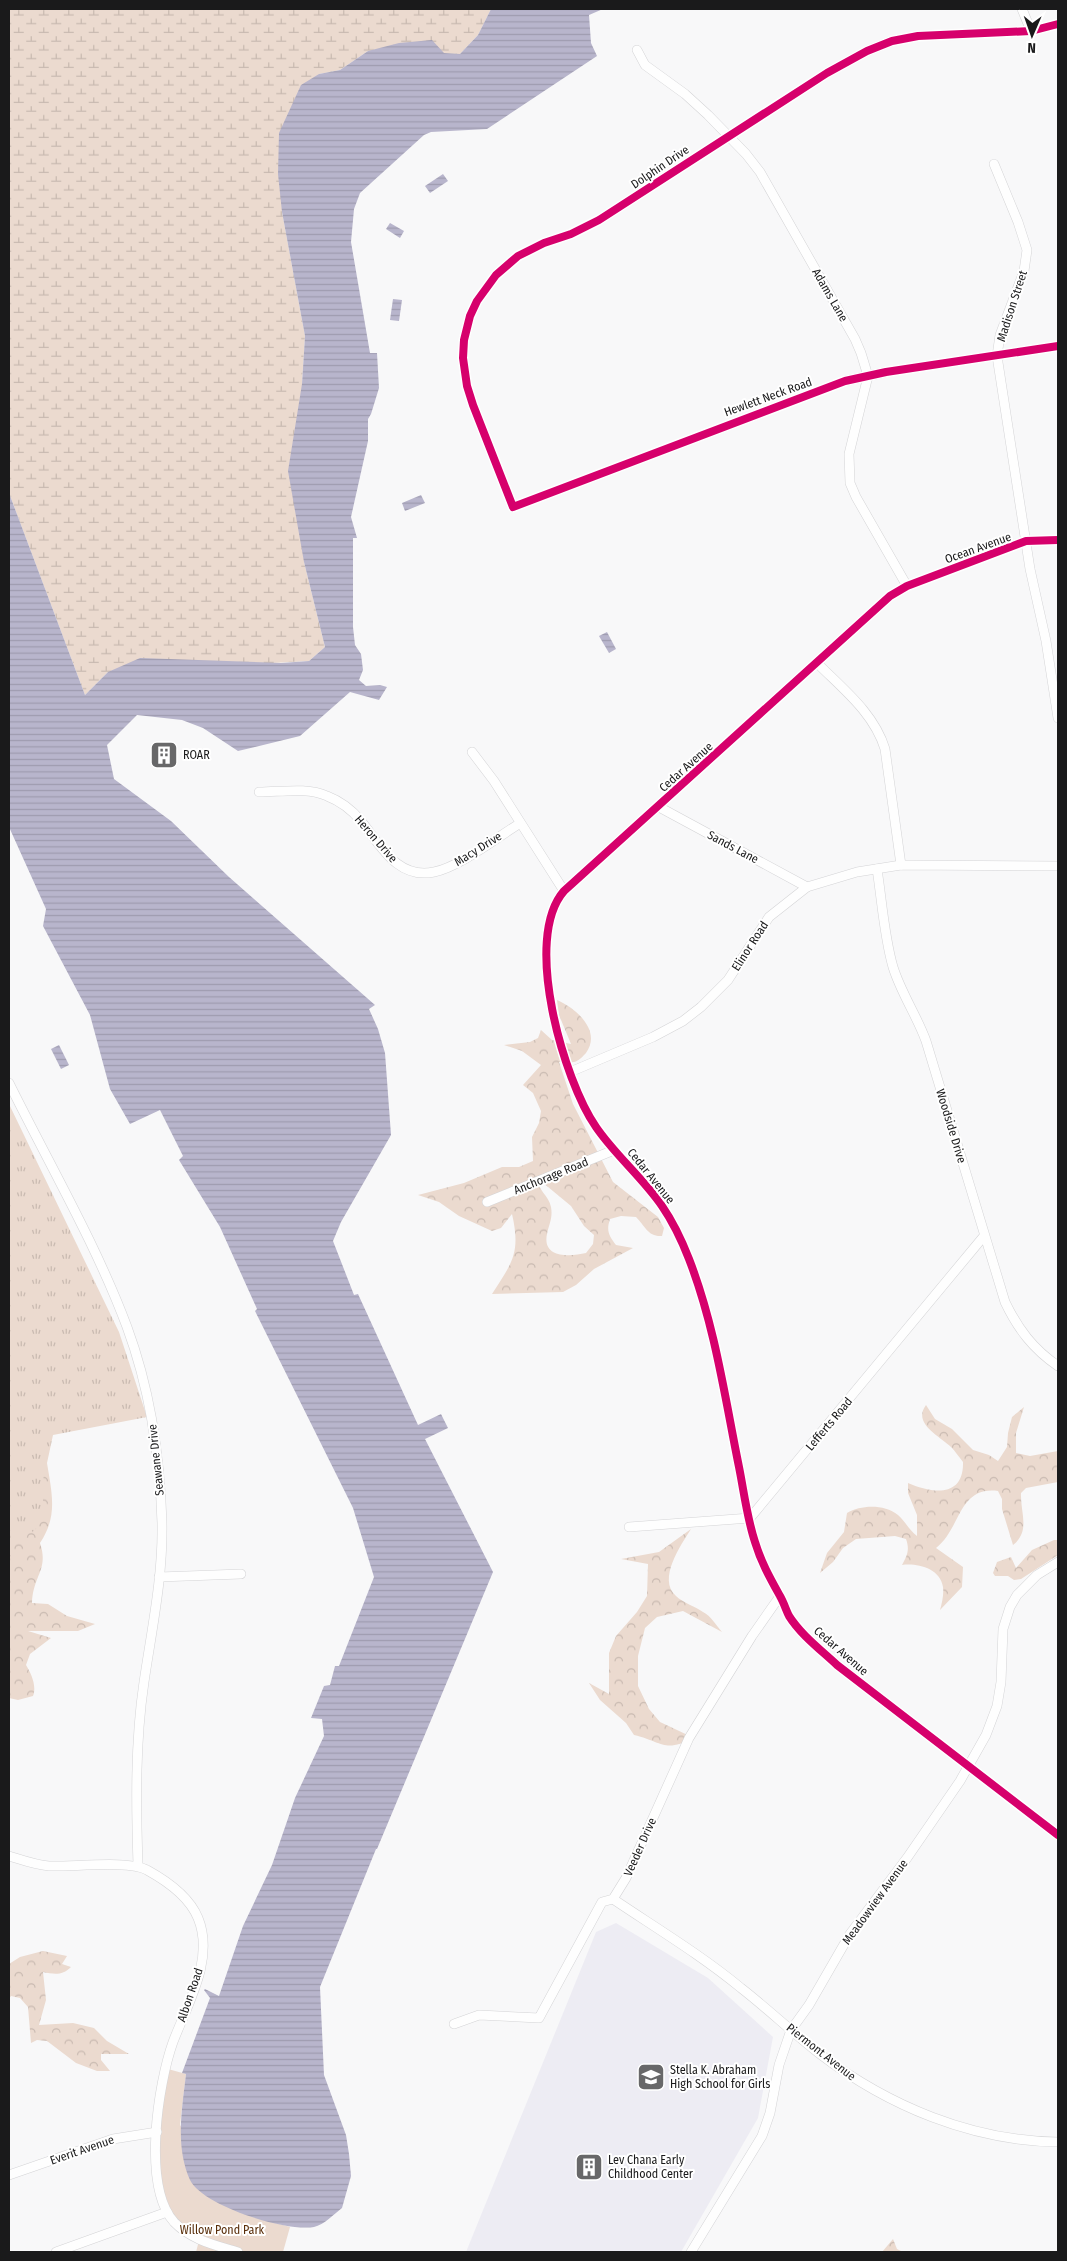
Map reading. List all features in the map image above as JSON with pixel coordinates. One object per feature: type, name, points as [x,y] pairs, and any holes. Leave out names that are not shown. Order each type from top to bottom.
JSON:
[{"type":"street","points":[[1022,9],[1031,31]]},
{"type":"street","name":"Dolphin Drive","points":[[507,492],[473,405],[464,372],[464,340],[470,316],[477,301],[496,274],[518,256],[599,220],[827,73],[881,44],[918,36],[1031,31],[1058,24]]},
{"type":"street","name":"Adams Lane","points":[[637,50],[642,61],[649,68],[685,94],[729,136],[760,172],[855,339],[868,376]]},
{"type":"street","name":"Madison Street","points":[[994,164],[1018,222],[1027,250],[1024,272],[1000,335],[997,356],[1026,541],[1058,718]]},
{"type":"street","name":"Hewlett Neck Road","points":[[507,492],[513,507],[845,381],[886,372],[1058,346]]},
{"type":"street","points":[[868,376],[849,454],[850,483],[856,497],[907,586]]},
{"type":"street","name":"Ocean Avenue","points":[[907,586],[1026,541],[1058,540]]},
{"type":"street","name":"Cedar Avenue","points":[[907,586],[890,596],[564,891],[556,906],[551,923],[547,965],[554,1021],[562,1052],[581,1100],[595,1125],[614,1150],[661,1204],[675,1226],[689,1258],[711,1330],[754,1540],[764,1567],[795,1623],[819,1650],[1058,1835]]},
{"type":"street","points":[[817,663],[867,713],[881,736],[885,749],[900,865]]},
{"type":"street","points":[[472,752],[494,781],[519,824],[564,891]]},
{"type":"street","name":"Heron Drive","points":[[260,792],[305,791],[319,793],[338,801],[361,821],[393,861],[406,869]]},
{"type":"street","name":"Sands Lane","points":[[659,807],[807,887]]},
{"type":"street","name":"Macy Drive","points":[[406,869],[420,873],[433,873],[451,867],[519,824]]},
{"type":"street","name":"Elinor Road","points":[[570,1072],[653,1037],[682,1021],[701,1007],[728,980],[769,917],[807,887],[837,877],[900,865],[1058,866]]},
{"type":"street","name":"Woodside Drive","points":[[877,869],[893,967],[926,1041],[1005,1302],[1016,1324],[1038,1351],[1058,1366]]},
{"type":"street","name":"Seawane Drive","points":[[9,1084],[99,1263],[127,1327],[146,1391],[157,1455],[162,1524],[159,1577],[138,1738],[136,1798],[138,1866]]},
{"type":"street","name":"Anchorage Road","points":[[487,1202],[614,1150]]},
{"type":"street","name":"Lefferts Road","points":[[750,1518],[984,1236]]},
{"type":"street","points":[[629,1526],[750,1518]]},
{"type":"street","name":"Meadowview Avenue","points":[[691,2252],[762,2136],[770,2113],[779,2065],[791,2030],[809,2005],[850,1934],[907,1858],[968,1766],[986,1735],[997,1706],[1003,1629],[1010,1607],[1017,1595],[1037,1575],[1058,1562]]},
{"type":"street","points":[[159,1577],[241,1574]]},
{"type":"street","name":"Veeder Drive","points":[[454,2024],[479,2015],[539,2018],[602,1902],[613,1899],[626,1878],[689,1738],[752,1636],[780,1596]]},
{"type":"street","points":[[9,1856],[47,1866],[138,1866]]},
{"type":"street","name":"Albon Road","points":[[138,1866],[175,1888],[185,1898],[199,1920],[203,1942],[196,1984],[173,2042],[165,2070],[157,2132],[158,2188],[167,2212]]},
{"type":"street","name":"Piermont Avenue","points":[[613,1899],[714,1967],[851,2077],[887,2098],[956,2126],[1016,2138],[1058,2142]]},
{"type":"street","name":"Everit Avenue","points":[[9,2176],[113,2139],[157,2132]]},
{"type":"street","points":[[56,2252],[167,2212],[179,2227],[194,2237],[238,2252]]},
{"type":"shaded area","points":[[491,9],[603,9],[589,15],[591,43],[597,56],[487,129],[431,132],[424,135],[360,193],[354,209],[351,242],[370,353],[377,353],[379,388],[368,419],[368,441],[351,517],[357,538],[353,538],[353,627],[355,645],[361,654],[363,670],[359,680],[366,686],[380,685],[387,687],[379,700],[350,692],[300,736],[238,751],[203,728],[182,720],[137,715],[107,745],[114,779],[171,821],[229,877],[375,1005],[369,1009],[378,1029],[385,1053],[391,1135],[341,1222],[333,1241],[354,1295],[358,1294],[418,1425],[441,1414],[448,1428],[425,1439],[493,1572],[320,1987],[324,2075],[346,2135],[351,2176],[342,2208],[318,2226],[301,2227],[266,2221],[228,2208],[198,2190],[190,2180],[182,2154],[181,2141],[186,2074],[182,2073],[210,1998],[204,1990],[219,1996],[243,1926],[272,1865],[295,1798],[324,1736],[322,1719],[311,1718],[324,1686],[330,1685],[335,1666],[339,1666],[374,1577],[353,1508],[255,1311],[257,1309],[220,1227],[179,1160],[183,1156],[160,1110],[130,1124],[110,1089],[90,1015],[43,926],[46,909],[9,827],[9,493],[85,695],[108,672],[140,658],[281,663],[309,661],[325,647],[304,562],[288,471],[302,384],[305,336],[282,212],[278,174],[279,133],[301,85],[319,74],[340,70],[368,51],[399,43],[432,40],[444,53],[460,54],[478,35]]},
{"type":"shaded area","points":[[443,174],[448,181],[430,193],[425,186]]},
{"type":"shaded area","points":[[390,223],[404,231],[400,238],[386,229]]},
{"type":"shaded area","points":[[393,299],[402,300],[399,321],[390,320]]},
{"type":"shaded area","points":[[421,495],[425,503],[405,511],[402,503]]},
{"type":"shaded area","points":[[607,632],[616,649],[609,653],[599,636]]},
{"type":"shaded area","points":[[59,1045],[69,1065],[61,1069],[51,1049]]},
{"type":"shaded area","name":"Stella K. Abraham High School for Girls","points":[[616,1923],[708,1978],[773,2037],[758,2118],[681,2252],[466,2252],[596,1932]]},
{"type":"green space","points":[[9,9],[491,9],[478,35],[460,54],[368,51],[340,70],[319,74],[282,212],[305,336],[302,384],[304,562],[325,647],[309,661],[108,672],[85,695],[9,493]]},
{"type":"green space","points":[[557,1000],[579,1014],[585,1021],[591,1037],[586,1053],[579,1060],[559,1062],[573,1104],[613,1182],[658,1217],[664,1228],[662,1236],[657,1236],[650,1233],[636,1217],[621,1216],[610,1219],[609,1233],[616,1245],[633,1248],[594,1269],[576,1285],[563,1292],[492,1294],[513,1257],[515,1227],[512,1214],[501,1228],[492,1231],[459,1216],[439,1202],[418,1195],[464,1183],[502,1167],[519,1167],[533,1161],[532,1137],[539,1123],[541,1111],[533,1093],[523,1085],[541,1065],[522,1051],[504,1045],[530,1042],[538,1038],[541,1030],[552,1040],[571,1044],[559,1015]],"holes":[[[536,1177],[571,1206],[584,1226],[594,1235],[593,1244],[586,1253],[558,1254],[549,1248],[547,1242],[551,1207],[538,1185]]]},
{"type":"green space","points":[[9,1104],[119,1332],[147,1417],[53,1435],[47,1463],[46,1524],[9,1611]]},
{"type":"green space","points":[[926,1405],[935,1419],[952,1429],[973,1450],[989,1455],[998,1461],[1007,1447],[1012,1417],[1024,1407],[1016,1433],[1016,1453],[1030,1456],[1058,1451],[1058,1482],[1026,1488],[1021,1493],[1022,1534],[1013,1545],[1002,1509],[1002,1499],[998,1491],[985,1491],[975,1495],[961,1510],[951,1530],[936,1548],[963,1567],[962,1587],[940,1610],[943,1599],[943,1587],[937,1575],[933,1571],[921,1566],[902,1565],[907,1553],[906,1539],[895,1536],[856,1539],[843,1548],[833,1562],[820,1573],[827,1553],[844,1532],[847,1513],[866,1507],[886,1509],[898,1515],[917,1536],[917,1515],[908,1493],[908,1483],[936,1491],[952,1488],[958,1482],[962,1474],[963,1462],[951,1447],[925,1424],[922,1418]]},
{"type":"green space","points":[[47,1463],[52,1495],[51,1514],[46,1533],[40,1543],[43,1560],[33,1593],[32,1603],[48,1604],[67,1616],[95,1624],[78,1631],[28,1631],[51,1638],[30,1654],[26,1665],[34,1684],[33,1696],[18,1700],[9,1698],[9,1575],[11,1555],[9,1530],[31,1533],[37,1528],[42,1516],[43,1480]]},
{"type":"green space","points":[[691,1529],[673,1562],[669,1581],[671,1589],[676,1596],[708,1616],[722,1632],[683,1611],[657,1617],[645,1628],[638,1656],[638,1686],[649,1709],[660,1722],[694,1738],[676,1745],[664,1745],[634,1735],[626,1723],[600,1700],[589,1683],[609,1694],[609,1653],[616,1636],[637,1612],[647,1596],[648,1564],[621,1559],[659,1552]]},
{"type":"green space","points":[[1058,1540],[1058,1555],[1021,1579],[1014,1580],[1008,1576],[995,1576],[993,1573],[997,1562],[1011,1557],[1016,1568],[1032,1550]]},
{"type":"green space","points":[[43,1951],[67,1956],[62,1964],[71,1967],[61,1973],[43,1972],[46,2000],[39,2025],[73,2023],[94,2028],[107,2041],[129,2054],[101,2054],[101,2060],[110,2071],[97,2071],[76,2063],[47,2041],[37,2040],[31,2043],[28,2007],[20,1998],[11,1996],[9,1999],[9,1964],[20,1957]]},
{"type":"green space","name":"Willow Pond Park","points":[[168,2069],[186,2074],[180,2125],[241,2213],[290,2227],[283,2252],[196,2252],[200,2237],[176,2218],[168,2203],[162,2185],[159,2166],[159,2125]]},
{"type":"green space","points":[[893,2239],[897,2249],[903,2252],[882,2252]]},
{"type":"cycle path","points":[[1058,24],[1031,31],[918,36],[892,41],[867,51],[827,73],[599,220],[518,256],[496,275],[477,301],[470,316],[464,340],[463,358],[467,386],[473,405],[513,507],[845,381],[886,372],[1058,346]]},
{"type":"cycle path","points":[[1058,540],[1026,541],[907,586],[890,596],[564,891],[552,913],[547,942],[547,975],[552,1010],[561,1045],[584,1106],[596,1127],[646,1186],[670,1218],[698,1284],[713,1336],[752,1533],[763,1563],[789,1616],[805,1636],[837,1665],[1058,1835]]},
{"type":"place","name":"ROAR","points":[[164,755]]},
{"type":"place","name":"Stella K. Abraham High School for Girls","points":[[651,2077]]},
{"type":"place","name":"Lev Chana Early Childhood Center","points":[[589,2167]]}]
